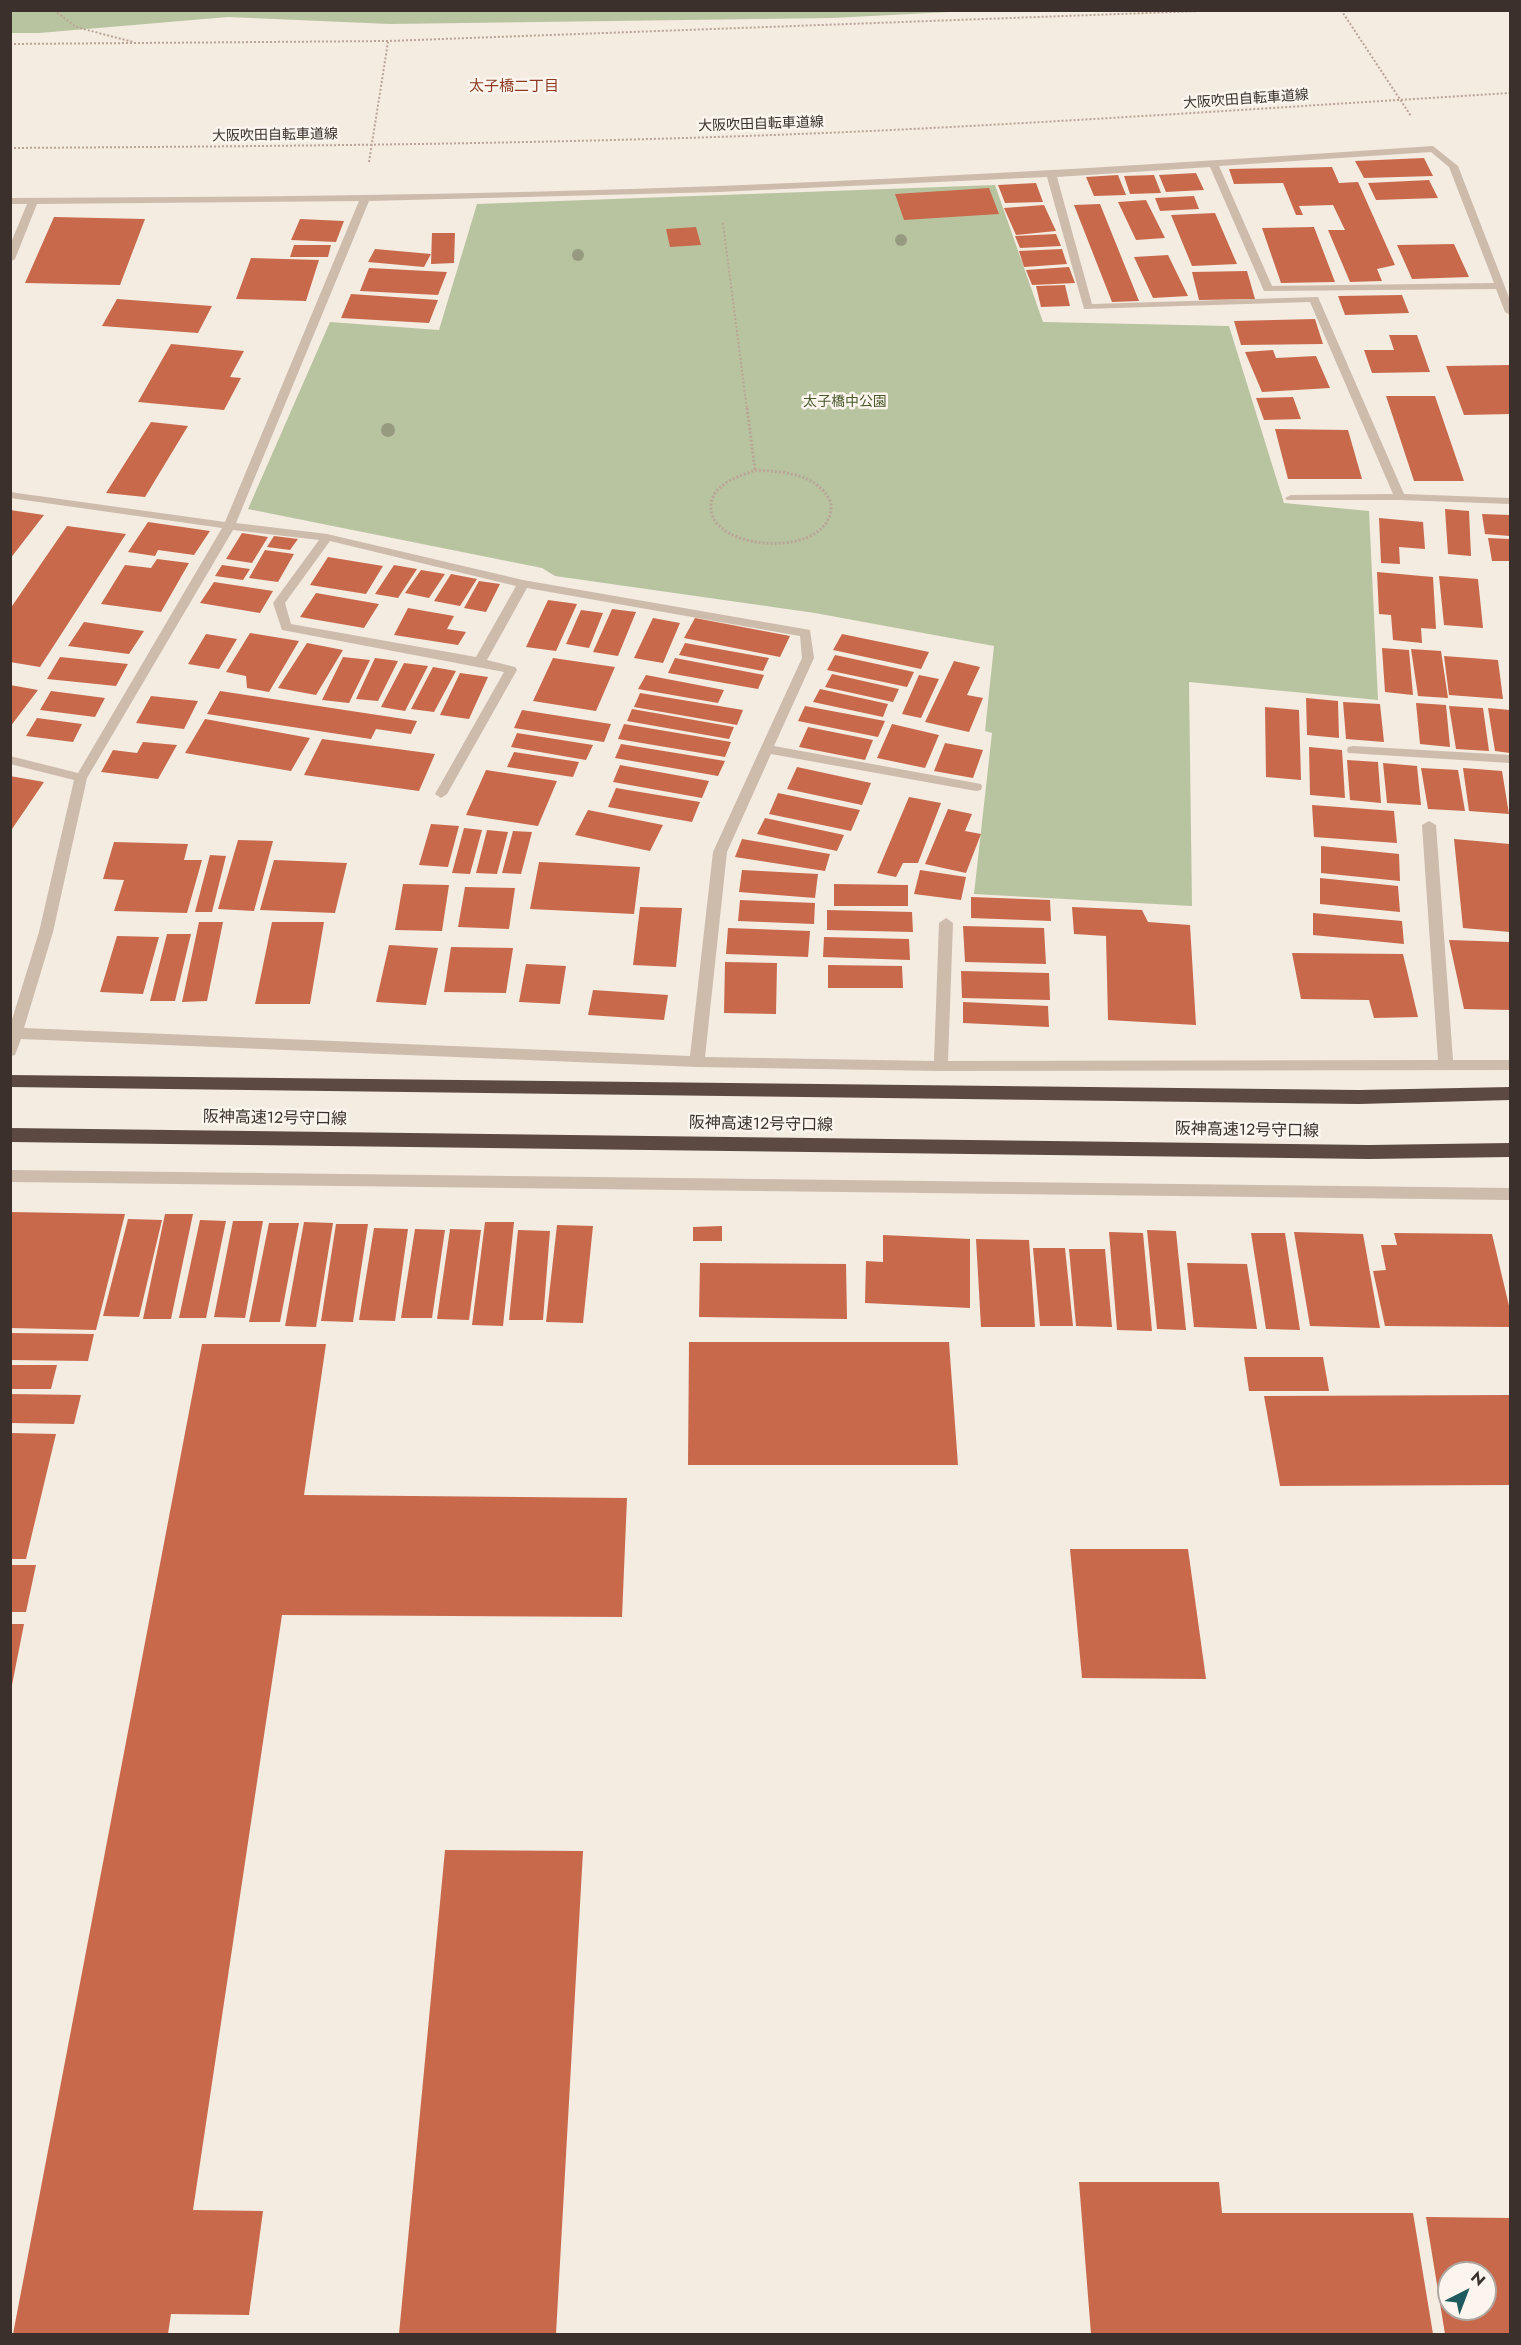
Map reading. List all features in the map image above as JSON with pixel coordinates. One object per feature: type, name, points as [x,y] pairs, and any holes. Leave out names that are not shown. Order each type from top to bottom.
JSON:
[{"type":"highway","points":[[10,1081],[1359,1097],[1510,1094]]},
{"type":"highway","name":"阪神高速12号守口線","points":[[10,1135],[1369,1152],[1510,1150]]},
{"type":"street","points":[[10,201],[365,198],[718,189],[1051,174],[1433,149],[1453,166],[1510,312]]},
{"type":"street","points":[[1212,163],[1268,289],[1311,294]]},
{"type":"street","points":[[1051,174],[1088,307],[1499,286]]},
{"type":"street","points":[[10,1050],[46,932],[81,778],[230,526],[365,198]]},
{"type":"street","points":[[10,259],[34,200]]},
{"type":"street","points":[[1311,294],[1400,497]]},
{"type":"street","points":[[10,495],[230,526],[327,537],[523,584],[806,633],[808,658],[720,852],[697,1062]]},
{"type":"street","points":[[1292,498],[1400,497],[1510,501]]},
{"type":"street","points":[[327,537],[279,603],[286,627],[480,662],[511,670],[441,794]]},
{"type":"street","points":[[480,662],[523,584]]},
{"type":"street","points":[[767,749],[976,786]]},
{"type":"street","points":[[1353,750],[1510,759]]},
{"type":"street","points":[[10,760],[81,778]]},
{"type":"street","points":[[1429,825],[1446,1064]]},
{"type":"street","points":[[941,1066],[946,923]]},
{"type":"street","points":[[14,1034],[697,1062],[941,1066],[1510,1065]]},
{"type":"street","points":[[10,1176],[1510,1194]]},
{"type":"path","points":[[54,10],[76,27],[141,44]]},
{"type":"path","points":[[10,44],[388,41],[1227,10]]},
{"type":"path","points":[[1341,10],[1401,100]]},
{"type":"path","points":[[370,145],[388,41]]},
{"type":"path","name":"大阪吹田自転車道線","points":[[10,147],[370,145],[652,139],[871,131],[1510,93]]},
{"type":"path","points":[[718,189],[755,470]]},
{"type":"path","points":[[755,470],[802,476],[819,485],[831,498],[833,512],[826,525],[811,536],[789,543],[765,544],[741,539],[723,530],[712,517],[710,503],[718,490],[755,470]]},
{"type":"green space","points":[[11,10],[969,11],[832,18],[390,24],[228,17],[39,33],[11,33]]},
{"type":"green space","name":"太子橋中公園","points":[[995,185],[1043,322],[1229,326],[1284,503],[1369,511],[1378,700],[1189,682],[1192,906],[974,894],[992,733],[985,731],[994,646],[815,613],[555,576],[542,568],[248,509],[330,322],[439,330],[477,204]]},
{"type":"building","points":[[1424,158],[1433,176],[1364,178],[1355,161]]},
{"type":"building","points":[[1332,167],[1339,183],[1358,182],[1395,265],[1377,269],[1382,281],[1350,282],[1328,230],[1345,230],[1333,205],[1299,206],[1303,215],[1296,215],[1283,183],[1234,184],[1229,169]]},
{"type":"building","points":[[1196,173],[1204,190],[1166,192],[1159,175]]},
{"type":"building","points":[[1118,175],[1126,195],[1094,196],[1086,177]]},
{"type":"building","points":[[1154,175],[1161,193],[1130,194],[1124,176]]},
{"type":"building","points":[[1429,180],[1438,198],[1376,200],[1368,183]]},
{"type":"building","points":[[1036,183],[1043,202],[1005,203],[998,185]]},
{"type":"building","points":[[989,188],[999,214],[904,220],[895,194]]},
{"type":"building","points":[[1194,196],[1199,209],[1160,211],[1155,198]]},
{"type":"building","points":[[1146,200],[1165,238],[1136,240],[1118,202]]},
{"type":"building","points":[[1100,204],[1139,301],[1112,302],[1074,205]]},
{"type":"building","points":[[1044,205],[1056,231],[1016,235],[1004,208]]},
{"type":"building","points":[[1215,213],[1237,264],[1192,266],[1171,215]]},
{"type":"building","points":[[54,217],[145,219],[120,285],[25,283]]},
{"type":"building","points":[[300,219],[344,221],[336,242],[291,240]]},
{"type":"building","points":[[696,227],[701,245],[670,247],[666,229]]},
{"type":"building","points":[[1314,227],[1335,282],[1281,283],[1262,228]]},
{"type":"building","points":[[432,233],[455,233],[454,263],[431,264]]},
{"type":"building","points":[[1056,234],[1061,246],[1020,248],[1015,236]]},
{"type":"building","points":[[1454,244],[1469,277],[1412,279],[1397,245]]},
{"type":"building","points":[[294,245],[331,245],[328,257],[290,257]]},
{"type":"building","points":[[375,249],[431,254],[424,267],[368,262]]},
{"type":"building","points":[[1062,249],[1067,264],[1024,267],[1019,251]]},
{"type":"building","points":[[1168,255],[1188,296],[1153,298],[1134,257]]},
{"type":"building","points":[[251,258],[319,260],[306,301],[236,299]]},
{"type":"building","points":[[1069,267],[1075,283],[1032,285],[1026,270]]},
{"type":"building","points":[[369,268],[447,272],[438,295],[360,291]]},
{"type":"building","points":[[1247,271],[1255,299],[1199,300],[1192,272]]},
{"type":"building","points":[[1065,285],[1070,306],[1041,307],[1036,286]]},
{"type":"building","points":[[351,294],[438,300],[429,323],[341,318]]},
{"type":"building","points":[[1402,295],[1409,313],[1345,315],[1338,296]]},
{"type":"building","points":[[117,299],[212,306],[198,333],[102,326]]},
{"type":"building","points":[[1315,319],[1323,344],[1241,345],[1234,321]]},
{"type":"building","points":[[1389,335],[1417,335],[1430,372],[1372,373],[1364,350],[1394,350]]},
{"type":"building","points":[[171,344],[244,351],[230,377],[241,378],[224,410],[138,402]]},
{"type":"building","points":[[1273,350],[1276,358],[1316,356],[1330,388],[1262,392],[1245,352]]},
{"type":"building","points":[[1510,365],[1510,414],[1464,415],[1446,366]]},
{"type":"building","points":[[1386,396],[1435,396],[1464,481],[1414,481]]},
{"type":"building","points":[[1293,397],[1301,419],[1264,420],[1256,398]]},
{"type":"building","points":[[151,422],[188,426],[145,497],[106,493]]},
{"type":"building","points":[[1275,429],[1348,430],[1362,479],[1288,479]]},
{"type":"building","points":[[1445,509],[1469,511],[1471,556],[1448,554]]},
{"type":"building","points":[[10,510],[44,515],[10,559]]},
{"type":"building","points":[[1482,514],[1510,515],[1510,536],[1485,534]]},
{"type":"building","points":[[1379,518],[1423,522],[1425,549],[1399,547],[1400,564],[1381,563]]},
{"type":"building","points":[[148,522],[210,531],[194,555],[158,550],[155,556],[128,552]]},
{"type":"building","points":[[67,526],[126,534],[40,667],[10,662],[10,609]]},
{"type":"building","points":[[242,533],[268,537],[252,563],[226,559]]},
{"type":"building","points":[[274,536],[298,539],[290,550],[267,547]]},
{"type":"building","points":[[1488,538],[1510,539],[1510,561],[1492,561]]},
{"type":"building","points":[[265,550],[294,554],[278,582],[249,578]]},
{"type":"building","points":[[328,557],[383,566],[366,594],[310,585]]},
{"type":"building","points":[[157,559],[189,563],[161,612],[101,604],[125,565],[151,568]]},
{"type":"building","points":[[222,565],[250,569],[243,580],[215,576]]},
{"type":"building","points":[[394,565],[417,569],[398,598],[375,594]]},
{"type":"building","points":[[421,570],[445,574],[429,598],[405,593]]},
{"type":"building","points":[[1377,572],[1433,577],[1436,629],[1421,628],[1422,643],[1393,640],[1391,615],[1379,614]]},
{"type":"building","points":[[451,574],[477,579],[460,606],[434,601]]},
{"type":"building","points":[[1439,576],[1478,579],[1483,628],[1444,625]]},
{"type":"building","points":[[479,581],[500,584],[486,612],[464,608]]},
{"type":"building","points":[[214,582],[273,591],[260,613],[200,603]]},
{"type":"building","points":[[316,593],[379,604],[364,628],[300,617]]},
{"type":"building","points":[[548,600],[577,604],[556,651],[526,647]]},
{"type":"building","points":[[408,608],[454,616],[447,629],[466,632],[458,645],[394,635]]},
{"type":"building","points":[[612,609],[636,612],[618,656],[593,652]]},
{"type":"building","points":[[581,610],[603,613],[589,648],[566,644]]},
{"type":"building","points":[[653,618],[680,623],[663,663],[634,658]]},
{"type":"building","points":[[695,618],[790,636],[780,657],[684,638]]},
{"type":"building","points":[[84,622],[144,631],[129,654],[68,646]]},
{"type":"building","points":[[250,633],[299,641],[269,692],[247,688],[246,676],[226,672]]},
{"type":"building","points":[[206,634],[237,639],[219,669],[188,664]]},
{"type":"building","points":[[842,634],[929,652],[921,669],[833,650]]},
{"type":"building","points":[[307,643],[343,650],[316,695],[278,688]]},
{"type":"building","points":[[685,643],[769,658],[763,671],[679,655]]},
{"type":"building","points":[[1382,648],[1409,650],[1413,695],[1385,692]]},
{"type":"building","points":[[1411,649],[1441,651],[1448,698],[1418,696]]},
{"type":"building","points":[[835,655],[914,672],[907,687],[827,670]]},
{"type":"building","points":[[1444,656],[1498,660],[1503,699],[1449,695]]},
{"type":"building","points":[[60,657],[128,664],[116,686],[47,679]]},
{"type":"building","points":[[343,657],[370,660],[349,703],[322,700]]},
{"type":"building","points":[[375,658],[398,661],[378,701],[356,699]]},
{"type":"building","points":[[553,658],[615,667],[596,711],[533,701]]},
{"type":"building","points":[[675,658],[764,675],[758,689],[668,673]]},
{"type":"building","points":[[954,661],[980,667],[967,695],[983,698],[969,732],[925,722]]},
{"type":"building","points":[[404,663],[428,666],[405,711],[381,707]]},
{"type":"building","points":[[433,667],[456,671],[434,712],[411,709]]},
{"type":"building","points":[[460,673],[488,677],[469,719],[440,715]]},
{"type":"building","points":[[832,674],[899,689],[893,702],[825,687]]},
{"type":"building","points":[[646,675],[724,690],[718,703],[638,689]]},
{"type":"building","points":[[919,675],[939,679],[921,718],[902,714]]},
{"type":"building","points":[[10,685],[38,690],[10,727]]},
{"type":"building","points":[[820,689],[888,704],[883,717],[813,702]]},
{"type":"building","points":[[51,691],[105,698],[95,717],[40,710]]},
{"type":"building","points":[[220,691],[417,721],[411,734],[376,729],[371,739],[207,714]]},
{"type":"building","points":[[640,693],[743,710],[737,725],[634,707]]},
{"type":"building","points":[[151,696],[198,701],[184,729],[136,723]]},
{"type":"building","points":[[1306,698],[1338,701],[1339,738],[1307,735]]},
{"type":"building","points":[[1343,702],[1380,704],[1384,742],[1346,739]]},
{"type":"building","points":[[1416,703],[1446,705],[1450,747],[1420,744]]},
{"type":"building","points":[[805,706],[885,721],[878,737],[798,721]]},
{"type":"building","points":[[1449,706],[1483,708],[1489,751],[1456,749]]},
{"type":"building","points":[[1265,707],[1299,710],[1301,780],[1266,777]]},
{"type":"building","points":[[1488,708],[1510,710],[1510,753],[1495,751]]},
{"type":"building","points":[[632,709],[734,727],[729,739],[627,721]]},
{"type":"building","points":[[522,710],[611,724],[604,742],[514,728]]},
{"type":"building","points":[[37,718],[82,724],[73,742],[26,736]]},
{"type":"building","points":[[205,719],[310,738],[291,771],[185,753]]},
{"type":"building","points":[[624,724],[731,742],[725,757],[618,739]]},
{"type":"building","points":[[892,724],[939,735],[925,768],[877,758]]},
{"type":"building","points":[[808,727],[873,740],[865,760],[799,747]]},
{"type":"building","points":[[517,733],[593,745],[586,760],[511,747]]},
{"type":"building","points":[[322,739],[435,754],[419,791],[304,775]]},
{"type":"building","points":[[143,742],[177,745],[158,779],[101,772],[113,750],[137,753]]},
{"type":"building","points":[[945,743],[983,750],[973,778],[934,771]]},
{"type":"building","points":[[621,744],[725,761],[718,776],[615,758]]},
{"type":"building","points":[[1309,747],[1342,750],[1345,798],[1310,795]]},
{"type":"building","points":[[514,752],[579,762],[573,777],[507,767]]},
{"type":"building","points":[[1347,760],[1378,762],[1381,803],[1350,800]]},
{"type":"building","points":[[1383,763],[1417,766],[1421,805],[1387,803]]},
{"type":"building","points":[[620,765],[709,781],[702,798],[613,782]]},
{"type":"building","points":[[797,767],[871,783],[862,805],[787,789]]},
{"type":"building","points":[[1421,768],[1458,770],[1465,811],[1428,809]]},
{"type":"building","points":[[1463,768],[1502,771],[1509,814],[1469,811]]},
{"type":"building","points":[[486,770],[557,781],[538,826],[466,815]]},
{"type":"building","points":[[10,776],[44,782],[10,832]]},
{"type":"building","points":[[616,788],[700,802],[692,822],[608,807]]},
{"type":"building","points":[[778,793],[860,810],[851,831],[769,814]]},
{"type":"building","points":[[909,797],[941,803],[918,863],[903,863],[896,877],[877,873]]},
{"type":"building","points":[[1312,805],[1394,811],[1397,843],[1314,837]]},
{"type":"building","points":[[948,809],[972,814],[965,831],[981,834],[966,873],[925,864]]},
{"type":"building","points":[[588,810],[663,825],[650,851],[575,835]]},
{"type":"building","points":[[765,818],[844,835],[837,851],[757,834]]},
{"type":"building","points":[[431,824],[459,826],[448,867],[419,865]]},
{"type":"building","points":[[464,828],[482,830],[470,874],[452,873]]},
{"type":"building","points":[[487,830],[508,832],[497,874],[476,873]]},
{"type":"building","points":[[513,831],[532,832],[521,874],[502,873]]},
{"type":"building","points":[[742,839],[830,854],[825,871],[735,857]]},
{"type":"building","points":[[1454,839],[1510,844],[1510,932],[1463,928]]},
{"type":"building","points":[[238,840],[273,841],[254,911],[218,909]]},
{"type":"building","points":[[114,842],[188,844],[184,860],[202,860],[187,913],[114,911],[124,880],[103,879]]},
{"type":"building","points":[[1321,846],[1399,854],[1400,881],[1321,873]]},
{"type":"building","points":[[210,855],[226,856],[212,912],[195,912]]},
{"type":"building","points":[[274,860],[347,863],[335,913],[260,910]]},
{"type":"building","points":[[539,862],[640,867],[634,914],[530,909]]},
{"type":"building","points":[[742,870],[818,874],[815,898],[739,892]]},
{"type":"building","points":[[920,870],[966,877],[961,900],[914,894]]},
{"type":"building","points":[[1320,878],[1398,886],[1400,912],[1320,904]]},
{"type":"building","points":[[403,884],[449,885],[442,931],[395,930]]},
{"type":"building","points":[[834,884],[908,885],[908,906],[834,906]]},
{"type":"building","points":[[465,887],[515,888],[509,929],[458,927]]},
{"type":"building","points":[[971,897],[1050,900],[1051,921],[971,918]]},
{"type":"building","points":[[740,900],[815,903],[814,924],[738,921]]},
{"type":"building","points":[[640,907],[682,908],[676,967],[633,965]]},
{"type":"building","points":[[1072,907],[1142,910],[1148,922],[1190,925],[1196,1025],[1108,1020],[1106,936],[1074,934]]},
{"type":"building","points":[[827,910],[912,912],[913,932],[827,930]]},
{"type":"building","points":[[1313,913],[1402,921],[1404,944],[1313,935]]},
{"type":"building","points":[[199,922],[223,922],[207,1001],[182,1002]]},
{"type":"building","points":[[272,922],[324,922],[310,1004],[255,1004]]},
{"type":"building","points":[[963,926],[1044,928],[1046,964],[965,962]]},
{"type":"building","points":[[728,928],[810,931],[808,957],[726,954]]},
{"type":"building","points":[[167,934],[191,934],[175,1001],[150,1001]]},
{"type":"building","points":[[117,936],[159,937],[143,994],[100,992]]},
{"type":"building","points":[[824,937],[909,939],[910,960],[823,957]]},
{"type":"building","points":[[1449,940],[1510,942],[1510,1010],[1464,1009]]},
{"type":"building","points":[[389,945],[438,948],[426,1005],[376,1002]]},
{"type":"building","points":[[451,947],[513,948],[506,993],[444,992]]},
{"type":"building","points":[[1292,953],[1403,954],[1418,1017],[1374,1018],[1369,1000],[1301,999]]},
{"type":"building","points":[[725,962],[777,963],[776,1014],[724,1013]]},
{"type":"building","points":[[526,964],[566,966],[560,1004],[519,1002]]},
{"type":"building","points":[[828,965],[902,966],[903,988],[828,988]]},
{"type":"building","points":[[961,971],[1049,973],[1050,1000],[962,998]]},
{"type":"building","points":[[593,990],[668,995],[664,1020],[588,1015]]},
{"type":"building","points":[[963,1002],[1048,1006],[1049,1027],[963,1023]]},
{"type":"building","points":[[10,1212],[125,1214],[96,1330],[10,1328]]},
{"type":"building","points":[[165,1214],[193,1214],[171,1319],[143,1319]]},
{"type":"building","points":[[128,1219],[162,1220],[139,1317],[103,1316]]},
{"type":"building","points":[[200,1220],[226,1221],[206,1318],[179,1318]]},
{"type":"building","points":[[233,1221],[263,1221],[245,1318],[214,1317]]},
{"type":"building","points":[[304,1222],[333,1223],[316,1327],[285,1326]]},
{"type":"building","points":[[485,1222],[514,1222],[503,1326],[472,1325]]},
{"type":"building","points":[[269,1223],[299,1223],[280,1322],[249,1322]]},
{"type":"building","points":[[336,1224],[368,1224],[353,1322],[321,1321]]},
{"type":"building","points":[[557,1225],[593,1226],[583,1323],[546,1322]]},
{"type":"building","points":[[722,1226],[722,1241],[693,1241],[693,1227]]},
{"type":"building","points":[[374,1228],[408,1229],[395,1321],[359,1320]]},
{"type":"building","points":[[415,1229],[445,1230],[432,1318],[401,1318]]},
{"type":"building","points":[[450,1229],[481,1230],[469,1320],[437,1319]]},
{"type":"building","points":[[518,1230],[550,1231],[543,1320],[509,1320]]},
{"type":"building","points":[[1147,1230],[1176,1231],[1186,1330],[1157,1329]]},
{"type":"building","points":[[1109,1232],[1143,1233],[1152,1331],[1117,1330]]},
{"type":"building","points":[[1294,1232],[1363,1234],[1380,1328],[1310,1326]]},
{"type":"building","points":[[1251,1233],[1285,1233],[1300,1330],[1266,1329]]},
{"type":"building","points":[[1394,1233],[1492,1234],[1510,1310],[1510,1327],[1385,1326],[1373,1271],[1386,1270],[1381,1245],[1397,1245]]},
{"type":"building","points":[[883,1235],[970,1239],[970,1308],[865,1303],[866,1261],[883,1262]]},
{"type":"building","points":[[976,1239],[1029,1240],[1035,1327],[981,1327]]},
{"type":"building","points":[[1033,1248],[1065,1248],[1073,1326],[1040,1326]]},
{"type":"building","points":[[1069,1249],[1105,1249],[1112,1327],[1076,1326]]},
{"type":"building","points":[[700,1263],[846,1264],[847,1319],[699,1317]]},
{"type":"building","points":[[1187,1263],[1247,1264],[1257,1329],[1194,1327]]},
{"type":"building","points":[[10,1333],[94,1334],[88,1361],[10,1360]]},
{"type":"building","points":[[689,1342],[949,1342],[958,1465],[688,1465]]},
{"type":"building","points":[[202,1344],[326,1344],[304,1495],[627,1498],[622,1617],[282,1615],[193,2210],[263,2211],[249,2315],[171,2314],[168,2334],[13,2334]]},
{"type":"building","points":[[1244,1357],[1323,1357],[1329,1391],[1249,1391]]},
{"type":"building","points":[[10,1365],[57,1365],[51,1389],[10,1389]]},
{"type":"building","points":[[10,1394],[81,1395],[74,1424],[10,1423]]},
{"type":"building","points":[[1510,1395],[1510,1485],[1280,1486],[1264,1396]]},
{"type":"building","points":[[10,1433],[56,1434],[26,1559],[10,1559]]},
{"type":"building","points":[[1070,1549],[1188,1549],[1206,1679],[1082,1678]]},
{"type":"building","points":[[10,1565],[36,1565],[26,1612],[10,1612]]},
{"type":"building","points":[[10,1624],[24,1624],[12,1685],[10,1685]]},
{"type":"building","points":[[445,1850],[583,1851],[556,2334],[399,2334]]},
{"type":"building","points":[[1079,2182],[1219,2182],[1222,2213],[1413,2213],[1433,2334],[1091,2334]]},
{"type":"building","points":[[1426,2217],[1510,2218],[1510,2334],[1445,2334],[1443,2321],[1497,2321],[1497,2261],[1437,2261],[1437,2285]]},
{"type":"district","name":"太子橋二丁目","points":[[514,87]]}]
